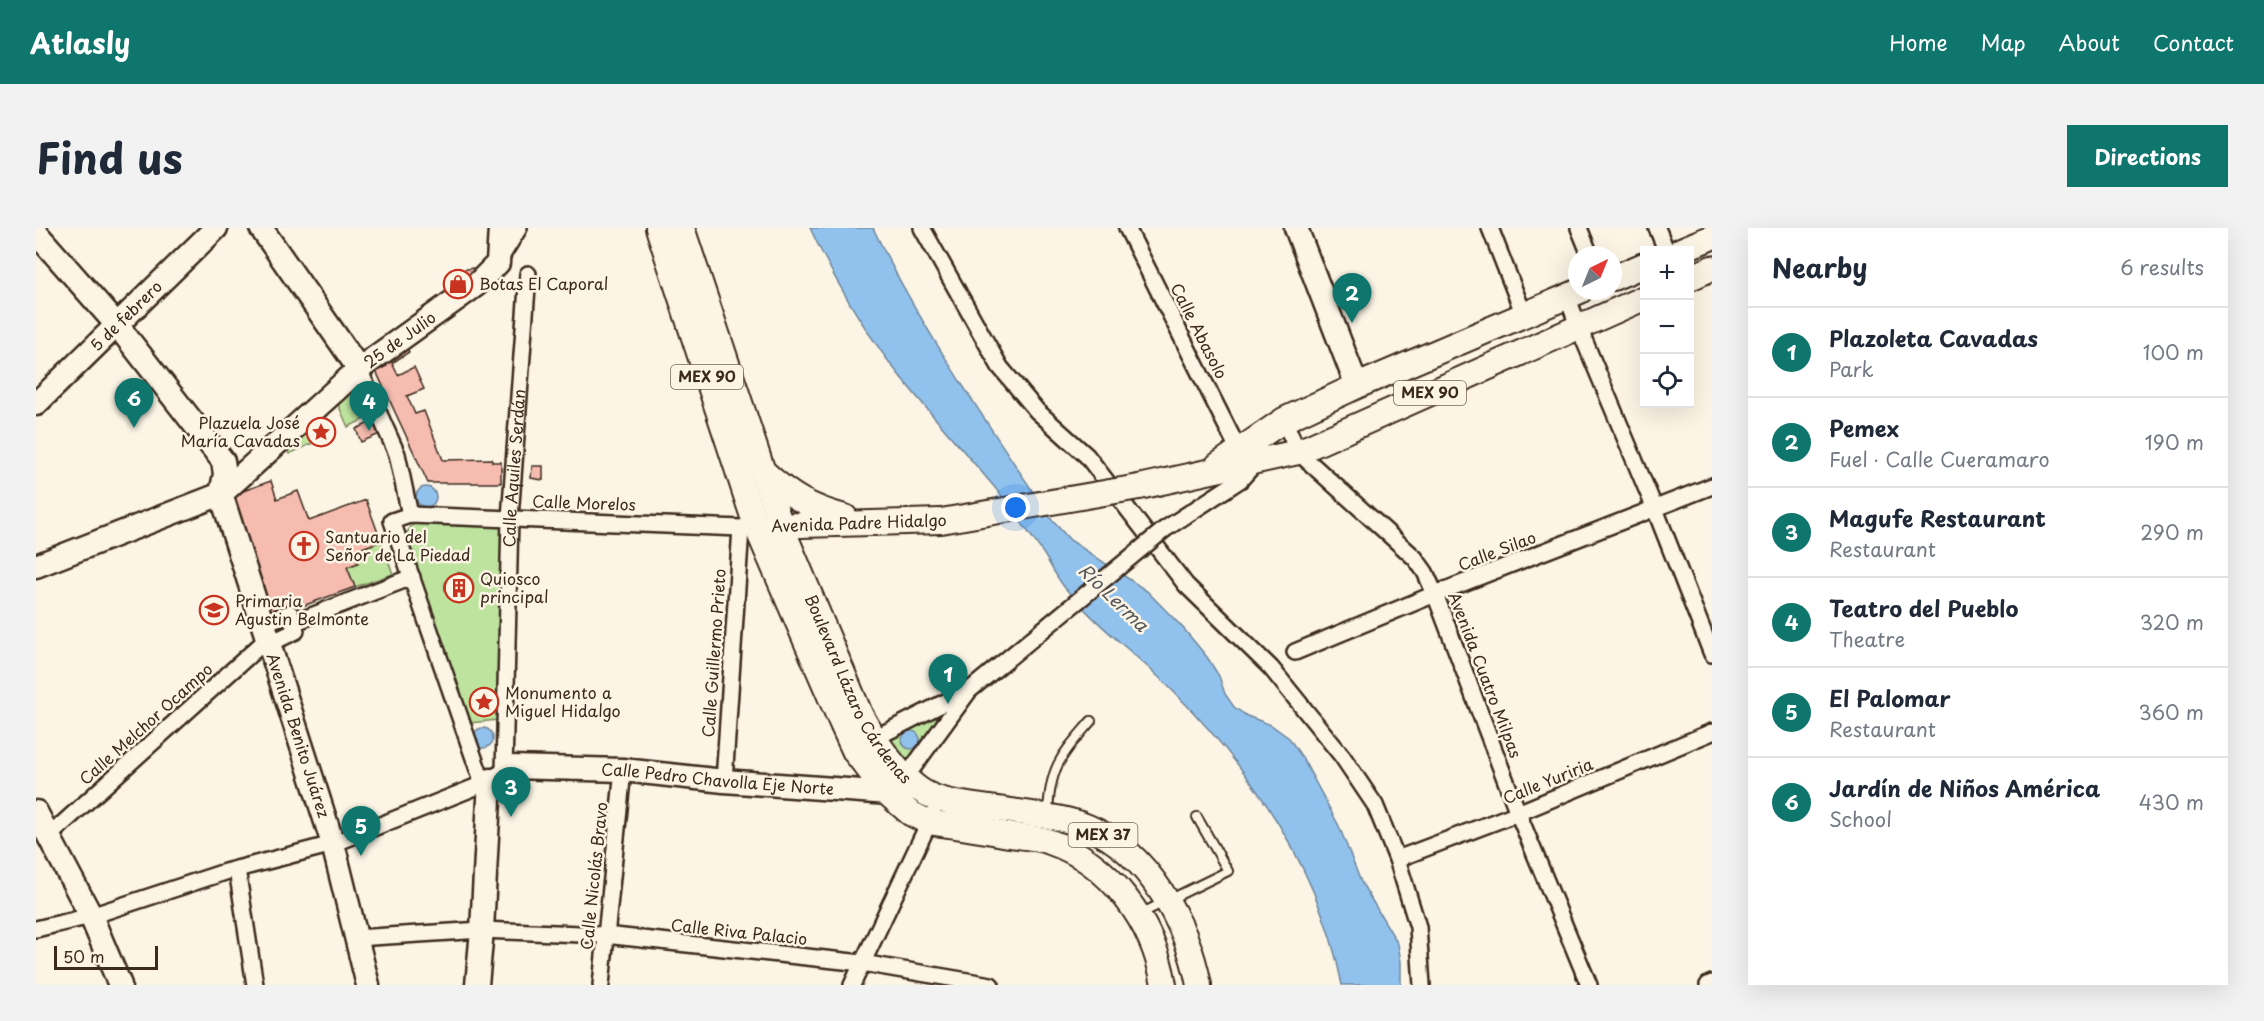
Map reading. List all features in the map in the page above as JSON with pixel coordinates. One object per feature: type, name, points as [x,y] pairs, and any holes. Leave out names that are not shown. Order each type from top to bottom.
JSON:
[{"type":"main road","name":"Boulevard Lázaro Cárdenas","points":[[658,228],[748,527],[855,752],[888,794],[910,813],[928,822],[1049,841],[1098,867],[1119,889],[1137,915],[1161,969],[1164,985]]},
{"type":"main road","name":"Boulevard Lázaro Cárdenas","points":[[682,228],[782,526],[860,714],[873,739],[906,777],[934,796]]},
{"type":"main road","points":[[1691,246],[1712,237]]},
{"type":"main road","points":[[1622,274],[1640,267]]},
{"type":"main road","points":[[1694,276],[1712,268]]},
{"type":"main road","name":"Avenida Padre Hidalgo","points":[[1248,456],[1284,420],[1357,386],[1568,296]]},
{"type":"main road","name":"Avenida Padre Hidalgo","points":[[748,527],[940,521],[1139,487],[1209,471],[1248,456],[1298,452],[1640,300]]},
{"type":"main road","name":"MEX 90","points":[[763,471],[786,492],[822,512],[867,523]]},
{"type":"main road","points":[[798,567],[807,546],[832,525]]},
{"type":"main road","name":"MEX 37","points":[[934,796],[1086,826],[1113,840],[1136,859],[1166,901],[1195,964],[1199,985]]},
{"type":"street","name":"5 de febrero","points":[[36,404],[216,228]]},
{"type":"street","points":[[261,228],[359,369],[397,454],[410,514],[392,521],[412,577],[497,776],[477,985]]},
{"type":"street","points":[[498,262],[500,228]]},
{"type":"street","name":"25 de Julio","points":[[221,494],[359,369],[476,285],[498,262],[519,228]]},
{"type":"street","points":[[922,228],[1000,367],[1037,411],[1087,456],[1186,585],[1279,677],[1342,756],[1375,805],[1397,860],[1418,927],[1422,985]]},
{"type":"street","name":"Calle Abasolo","points":[[1126,228],[1248,456]]},
{"type":"street","points":[[1296,228],[1357,386]]},
{"type":"street","points":[[1490,228],[1524,315]]},
{"type":"street","points":[[1579,228],[1586,246]]},
{"type":"street","points":[[1657,228],[1664,246]]},
{"type":"street","name":"Avenida Benito Juárez","points":[[36,233],[117,325],[223,461],[225,474],[221,494],[333,844],[368,985]]},
{"type":"street","name":"Calle Aquiles Serdán","points":[[497,776],[510,518],[528,274]]},
{"type":"street","points":[[1575,300],[1579,328],[1655,509],[1712,654]]},
{"type":"street","name":"Avenida Cuatro Milpas","points":[[1284,420],[1298,452],[1415,558],[1425,572],[1518,813],[1589,985]]},
{"type":"street","points":[[873,739],[971,689],[1165,529],[1240,480],[1248,456]]},
{"type":"street","name":"Calle Silao","points":[[1295,652],[1435,594],[1712,486]]},
{"type":"street","points":[[36,566],[221,494]]},
{"type":"street","name":"Calle Morelos","points":[[410,514],[748,527]]},
{"type":"street","name":"Calle Guillermo Prieto","points":[[724,781],[748,527]]},
{"type":"street","name":"Calle Melchor Ocampo","points":[[50,835],[267,635],[267,621],[290,613],[293,623],[412,577]]},
{"type":"street","points":[[906,777],[971,689]]},
{"type":"street","name":"Calle Yuriria","points":[[1397,860],[1518,813],[1712,732]]},
{"type":"street","name":"Calle Pedro Chavolla Eje Norte","points":[[497,776],[623,770],[724,781],[934,796]]},
{"type":"street","name":"Calle Nicolás Bravo","points":[[601,985],[623,770]]},
{"type":"street","points":[[36,929],[91,916],[237,869],[333,844],[497,776]]},
{"type":"street","points":[[852,985],[928,822],[934,796]]},
{"type":"street","points":[[36,812],[91,916],[120,985]]},
{"type":"street","points":[[237,869],[255,985]]},
{"type":"street","name":"Calle Riva Palacio","points":[[356,938],[482,930],[605,935],[862,963],[991,985]]},
{"type":"street","points":[[1708,985],[1712,983]]},
{"type":"lane","points":[[1048,817],[1049,792],[1056,765],[1091,721]]},
{"type":"lane","points":[[1137,915],[1228,871],[1197,817]]},
{"type":"green space","points":[[355,385],[369,417],[348,427],[337,402]]},
{"type":"green space","points":[[324,414],[333,434],[289,454],[287,447]]},
{"type":"green space","points":[[415,522],[506,522],[497,720],[470,723],[405,535]]},
{"type":"green space","points":[[381,541],[393,574],[355,587],[347,567],[358,563],[354,551]]},
{"type":"green space","points":[[984,677],[916,773],[878,731]]},
{"type":"water","name":"Río Lerma","points":[[810,228],[873,228],[934,340],[1052,520],[1070,540],[1147,591],[1207,657],[1234,707],[1247,716],[1271,725],[1289,738],[1339,826],[1361,882],[1398,944],[1401,985],[1342,985],[1332,943],[1300,862],[1255,788],[1200,720],[1170,688],[1065,588],[1040,548],[1001,495],[913,393],[864,327]]},
{"type":"water","points":[[422,487],[430,487],[436,493],[436,501],[430,507],[422,507],[416,501],[416,493]]},
{"type":"water","points":[[483,728],[490,731],[493,738],[490,745],[483,748],[476,745],[473,738],[476,731]]},
{"type":"water","points":[[911,731],[917,734],[920,740],[917,746],[911,749],[905,746],[902,740],[905,734]]},
{"type":"building","name":"Botas El Caporal","points":[[473,268],[472,278],[454,291],[452,272]]},
{"type":"building","points":[[404,342],[409,352],[392,363],[398,375],[414,367],[424,389],[407,396],[415,414],[424,411],[443,460],[492,459],[492,462],[501,462],[501,483],[428,483],[376,371],[387,366],[382,357]]},
{"type":"building","points":[[376,420],[382,433],[361,442],[356,429]]},
{"type":"building","points":[[532,466],[543,466],[543,480],[531,478]]},
{"type":"building","name":"Santuario del Señor de La Piedad","points":[[271,481],[277,499],[298,491],[309,521],[366,500],[381,541],[354,551],[358,563],[347,567],[355,587],[264,620],[226,497]]},
{"type":"building","name":"Quiosco principal","points":[[459,573],[469,577],[473,587],[469,597],[459,601],[449,597],[445,587],[449,577]]},
{"type":"place","name":"Botas El Caporal","points":[[458,284]]},
{"type":"place","name":"Pemex","points":[[1352,323]]},
{"type":"place","name":"Jardín de Niños América","points":[[134,428]]},
{"type":"place","name":"Teatro del Pueblo","points":[[369,431]]},
{"type":"place","name":"Plazuela José María Cavadas","points":[[321,432]]},
{"type":"place","name":"Santuario del Señor de La Piedad","points":[[304,546]]},
{"type":"place","name":"Quiosco principal","points":[[459,588]]},
{"type":"place","name":"Primaria Agustin Belmonte","points":[[214,610]]},
{"type":"place","name":"Monumento a Miguel Hidalgo","points":[[484,702]]},
{"type":"place","name":"Plazoleta Cavadas","points":[[948,704]]},
{"type":"place","name":"Magufe Restaurant","points":[[511,817]]},
{"type":"place","name":"El Palomar","points":[[361,856]]}]
